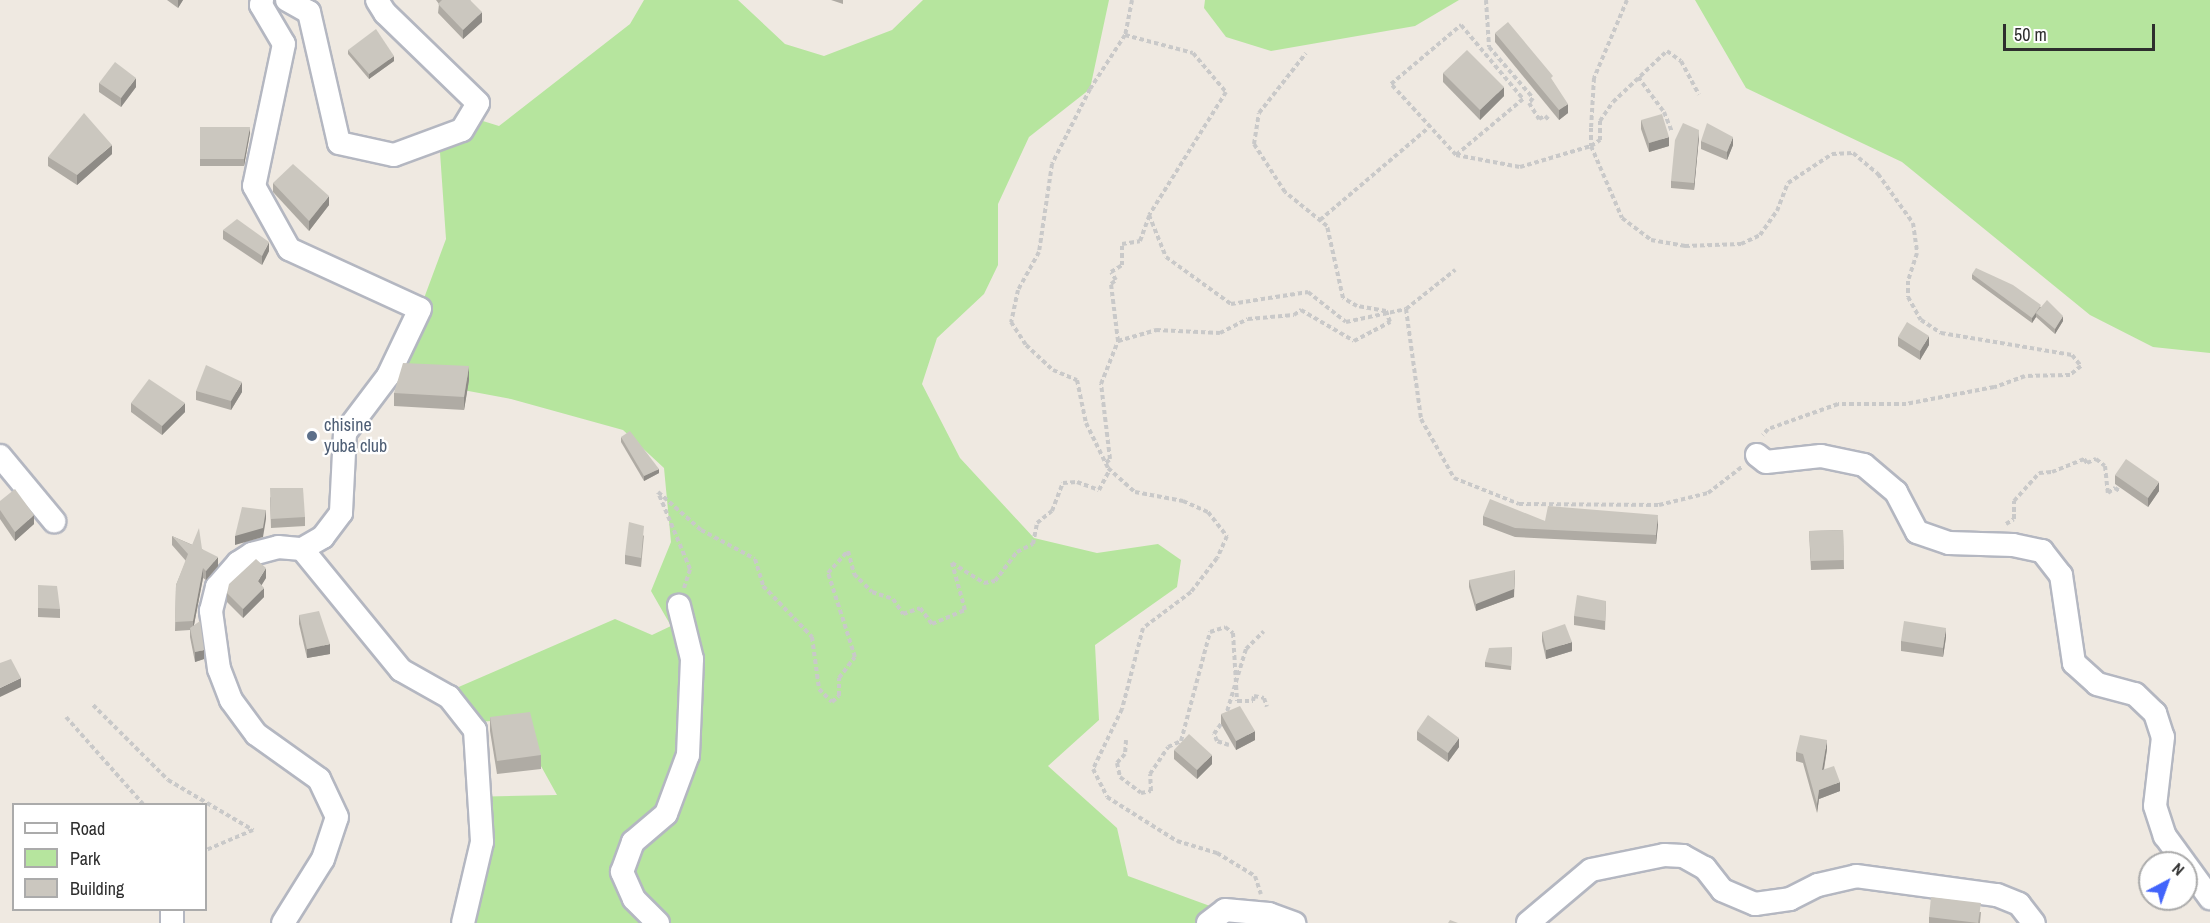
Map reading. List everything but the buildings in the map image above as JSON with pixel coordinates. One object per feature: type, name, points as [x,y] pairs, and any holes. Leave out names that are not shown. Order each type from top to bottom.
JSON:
[{"type":"street","points":[[262,0],[261,5],[284,44],[254,186],[289,249],[420,309],[388,376],[345,433],[341,513],[323,537],[302,549],[278,547],[238,562],[217,586],[211,611],[219,669],[231,700],[256,734],[319,779],[337,817],[323,859],[283,923]]},
{"type":"street","points":[[287,0],[309,12],[339,143],[394,155],[462,130],[478,103],[385,13],[377,0]]},
{"type":"street","points":[[1757,455],[1766,462],[1821,456],[1864,465],[1896,492],[1917,532],[1948,543],[2004,545],[2042,551],[2061,575],[2074,663],[2097,684],[2135,694],[2154,713],[2163,737],[2155,806],[2165,836],[2210,898]]},
{"type":"street","points":[[0,456],[54,521]]},
{"type":"street","points":[[302,549],[401,670],[449,697],[475,730],[482,842],[463,923]]},
{"type":"street","points":[[658,923],[634,900],[622,872],[633,842],[666,814],[688,755],[692,660],[679,606]]},
{"type":"street","points":[[1528,923],[1591,870],[1664,855],[1683,856],[1705,868],[1722,890],[1755,904],[1790,899],[1818,885],[1856,876],[1997,895],[2019,904],[2034,923]]},
{"type":"street","points":[[1208,923],[1225,910],[1269,914],[1294,923]]},
{"type":"path","points":[[1132,0],[1125,35],[1090,89],[1052,164],[1039,252],[1018,290],[1011,322],[1026,345],[1053,370],[1077,380],[1086,423],[1110,469],[1135,492],[1183,501],[1208,512],[1227,536],[1217,558],[1191,592],[1143,628],[1122,708],[1093,769],[1107,797],[1126,810],[1177,841],[1217,853],[1255,876],[1269,914]]},
{"type":"path","points":[[1486,0],[1489,47],[1533,98],[1529,103],[1539,119],[1545,116],[1550,121]]},
{"type":"path","points":[[1406,309],[1421,420],[1454,478],[1519,504],[1659,505],[1708,493],[1757,455],[1757,443],[1768,429],[1838,404],[1906,404],[1994,387],[2025,376],[2070,375],[2081,366],[2072,355],[1941,333],[1921,320],[1908,297],[1917,246],[1913,223],[1878,174],[1853,153],[1832,154],[1788,183],[1777,211],[1760,235],[1741,244],[1685,246],[1651,240],[1622,218],[1591,146],[1594,78],[1627,0]]},
{"type":"path","points":[[1456,155],[1523,99],[1461,25],[1391,84],[1428,128],[1456,155],[1520,167],[1591,146],[1600,140],[1600,121],[1605,111],[1667,51],[1675,53],[1699,94]]},
{"type":"path","points":[[1106,463],[1110,459],[1101,384],[1118,341],[1111,284],[1116,280],[1111,272],[1122,265],[1122,244],[1140,241],[1149,215],[1226,92],[1193,53],[1125,35]]},
{"type":"path","points":[[1306,53],[1259,113],[1254,144],[1285,192],[1328,226],[1338,262],[1343,298],[1357,306],[1386,311]]},
{"type":"path","points":[[1638,77],[1664,112],[1672,132]]},
{"type":"path","points":[[1320,220],[1428,128]]},
{"type":"path","points":[[1149,215],[1166,257],[1232,304],[1308,292],[1346,322],[1386,311],[1406,309],[1455,270]]},
{"type":"path","points":[[1118,341],[1156,330],[1220,333],[1248,319],[1294,315],[1301,310],[1354,341],[1390,322],[1386,311]]},
{"type":"path","points":[[2004,545],[2005,525],[2014,519],[2014,501],[2039,473],[2096,459],[2105,466],[2108,493],[2115,488],[2121,492]]},
{"type":"path","points":[[679,606],[690,569],[658,492],[701,530],[755,559],[763,586],[812,637],[819,689],[832,702],[839,696],[839,678],[855,657],[828,573],[848,551],[854,574],[872,592],[894,599],[903,614],[921,608],[932,624],[964,610],[952,564],[984,583],[995,580],[1017,552],[1033,544],[1037,523],[1052,511],[1063,483],[1077,482],[1099,490],[1110,469]]},
{"type":"path","points":[[1126,740],[1125,754],[1117,763],[1120,777],[1141,793],[1151,791],[1150,774],[1168,747],[1181,741],[1210,632],[1225,627],[1233,633],[1238,701],[1253,701],[1254,696],[1264,698],[1267,707]]},
{"type":"path","points":[[1229,744],[1217,741],[1214,734],[1225,718],[1246,650],[1264,631]]},
{"type":"path","points":[[93,705],[168,780],[253,830],[207,850]]},
{"type":"path","points":[[66,717],[142,803]]},
{"type":"green space","points":[[644,0],[738,0],[785,44],[824,56],[892,30],[923,0],[1109,0],[1090,89],[1029,137],[998,204],[998,265],[984,294],[937,338],[922,384],[960,458],[1034,538],[1097,553],[1158,544],[1181,560],[1177,587],[1095,645],[1099,720],[1048,766],[1117,828],[1128,876],[1210,906],[1212,923],[474,923],[454,915],[471,836],[466,797],[557,795],[515,719],[466,723],[454,689],[615,619],[652,635],[671,626],[651,591],[671,542],[664,468],[623,430],[511,399],[388,376],[420,309],[446,239],[439,138],[470,117],[499,126],[630,24]]},
{"type":"green space","points":[[1205,0],[1459,0],[1415,26],[1271,51],[1226,37],[1204,8]]},
{"type":"green space","points":[[1695,0],[2210,0],[2210,353],[2153,347],[2090,315],[1902,162],[1746,88]]},
{"type":"place","name":"chisine yuba club","points":[[312,436]]}]
